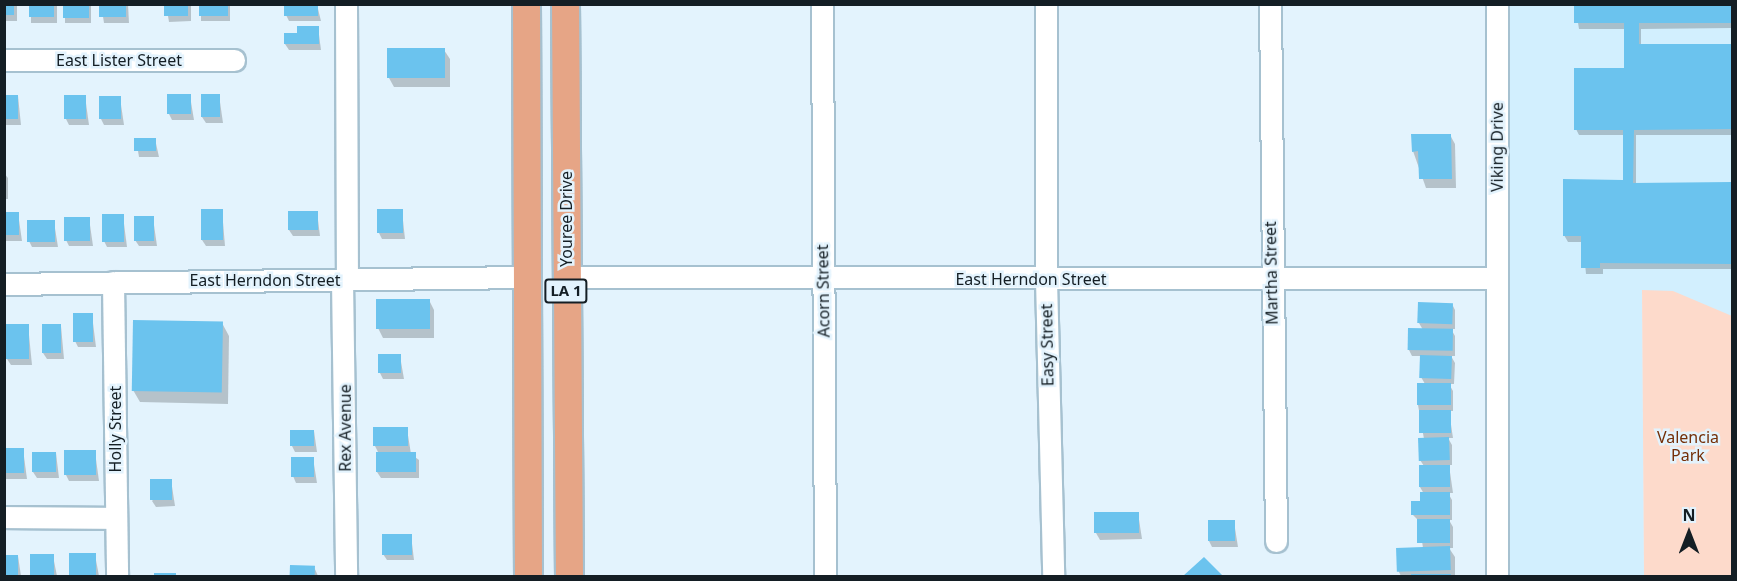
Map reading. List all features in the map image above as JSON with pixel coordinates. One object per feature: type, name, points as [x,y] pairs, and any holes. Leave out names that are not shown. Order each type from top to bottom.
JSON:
[{"type":"main road","name":"LA 1","points":[[526,4],[528,576]]},
{"type":"main road","name":"Youree Drive","points":[[565,4],[570,576]]},
{"type":"main road","points":[[526,278],[566,277]]},
{"type":"street","name":"Rex Avenue","points":[[346,4],[344,279],[346,576]]},
{"type":"street","name":"Acorn Street","points":[[822,4],[825,576]]},
{"type":"street","name":"Easy Street","points":[[1046,4],[1046,279],[1053,576]]},
{"type":"street","name":"Martha Street","points":[[1270,4],[1270,279],[1276,541]]},
{"type":"street","name":"Viking Drive","points":[[1497,4],[1497,576]]},
{"type":"street","name":"East Lister Street","points":[[4,60],[234,60]]},
{"type":"street","name":"East Herndon Street","points":[[566,277],[1270,279],[1497,284]]},
{"type":"street","name":"East Herndon Street","points":[[4,284],[526,278]]},
{"type":"street","name":"Holly Street","points":[[113,282],[117,576]]},
{"type":"street","points":[[4,517],[116,518]]},
{"type":"shaded area","points":[[1507,5],[1732,5],[1732,317],[1642,290],[1644,576],[1505,576]]},
{"type":"green space","name":"Valencia Park","points":[[1642,290],[1673,291],[1732,316],[1732,576],[1644,576]]},
{"type":"building","points":[[4,4],[14,4],[14,15],[4,15]]},
{"type":"building","points":[[29,4],[54,4],[54,17],[29,17]]},
{"type":"building","points":[[63,4],[89,4],[89,18],[63,18]]},
{"type":"building","points":[[99,4],[126,4],[126,17],[99,17]]},
{"type":"building","points":[[164,4],[188,4],[188,16],[164,16]]},
{"type":"building","points":[[199,4],[228,4],[228,16],[199,16]]},
{"type":"building","points":[[284,4],[318,4],[318,16],[284,16]]},
{"type":"building","points":[[1574,4],[1732,4],[1732,23],[1639,23],[1639,44],[1732,44],[1732,129],[1634,130],[1633,183],[1732,182],[1732,264],[1600,263],[1600,268],[1581,268],[1581,236],[1563,236],[1563,179],[1623,180],[1623,130],[1574,130],[1574,68],[1624,68],[1624,23],[1574,23]]},
{"type":"building","points":[[297,26],[319,26],[319,44],[284,44],[284,33],[297,33]]},
{"type":"building","points":[[387,48],[445,48],[445,78],[387,78]]},
{"type":"building","points":[[167,94],[191,94],[191,114],[167,114]]},
{"type":"building","points":[[201,94],[220,94],[220,117],[201,117]]},
{"type":"building","points":[[4,95],[18,95],[18,119],[4,119]]},
{"type":"building","points":[[64,95],[86,95],[86,119],[64,119]]},
{"type":"building","points":[[99,96],[121,96],[121,119],[99,119]]},
{"type":"building","points":[[1411,134],[1451,134],[1452,179],[1419,179],[1418,151],[1412,152]]},
{"type":"building","points":[[134,138],[156,138],[156,151],[134,151]]},
{"type":"building","points":[[201,209],[223,209],[223,240],[201,240]]},
{"type":"building","points":[[377,209],[403,209],[403,233],[377,233]]},
{"type":"building","points":[[288,211],[318,211],[318,230],[288,230]]},
{"type":"building","points":[[4,212],[19,212],[19,235],[4,235]]},
{"type":"building","points":[[102,214],[124,214],[124,242],[102,242]]},
{"type":"building","points":[[134,216],[154,216],[154,241],[134,241]]},
{"type":"building","points":[[64,217],[90,217],[90,241],[64,241]]},
{"type":"building","points":[[27,220],[55,220],[55,242],[27,242]]},
{"type":"building","points":[[376,299],[430,299],[430,329],[376,329]]},
{"type":"building","points":[[1418,302],[1453,303],[1452,324],[1417,323]]},
{"type":"building","points":[[73,313],[93,313],[93,342],[73,342]]},
{"type":"building","points":[[133,320],[223,322],[222,393],[132,391]]},
{"type":"building","points":[[6,324],[29,324],[29,359],[6,359]]},
{"type":"building","points":[[42,324],[61,324],[61,353],[42,353]]},
{"type":"building","points":[[1408,328],[1453,329],[1453,351],[1408,350]]},
{"type":"building","points":[[378,354],[401,354],[401,373],[378,373]]},
{"type":"building","points":[[1420,355],[1452,356],[1451,379],[1419,378]]},
{"type":"building","points":[[1417,383],[1451,383],[1451,405],[1417,405]]},
{"type":"building","points":[[1419,410],[1451,410],[1451,433],[1419,433]]},
{"type":"building","points":[[373,427],[408,427],[408,446],[373,446]]},
{"type":"building","points":[[290,430],[314,430],[314,446],[290,446]]},
{"type":"building","points":[[1449,437],[1450,460],[1419,461],[1418,438]]},
{"type":"building","points":[[4,448],[24,448],[24,473],[4,473]]},
{"type":"building","points":[[64,450],[96,450],[96,475],[64,475]]},
{"type":"building","points":[[32,452],[56,452],[56,472],[32,472]]},
{"type":"building","points":[[376,452],[416,452],[416,472],[376,472]]},
{"type":"building","points":[[291,457],[314,457],[314,477],[291,477]]},
{"type":"building","points":[[1419,465],[1450,465],[1450,487],[1419,487]]},
{"type":"building","points":[[150,479],[172,479],[172,500],[150,500]]},
{"type":"building","points":[[1420,492],[1450,492],[1450,515],[1411,515],[1411,501],[1420,501]]},
{"type":"building","points":[[1094,512],[1139,512],[1139,533],[1094,533]]},
{"type":"building","points":[[1417,519],[1450,519],[1450,543],[1417,543]]},
{"type":"building","points":[[1208,520],[1235,520],[1235,541],[1208,541]]},
{"type":"building","points":[[382,534],[412,534],[412,555],[382,555]]},
{"type":"building","points":[[1450,546],[1451,570],[1397,572],[1396,548]]},
{"type":"building","points":[[69,553],[96,553],[96,576],[69,576]]},
{"type":"building","points":[[30,554],[54,554],[54,576],[30,576]]},
{"type":"building","points":[[4,555],[18,555],[18,576],[4,576]]},
{"type":"building","points":[[1204,557],[1223,576],[1183,576]]},
{"type":"building","points":[[290,565],[315,566],[315,576],[290,576]]},
{"type":"building","points":[[154,573],[176,573],[176,576],[154,576]]},
{"type":"building","points":[[1411,574],[1451,574],[1451,576],[1411,576]]}]
